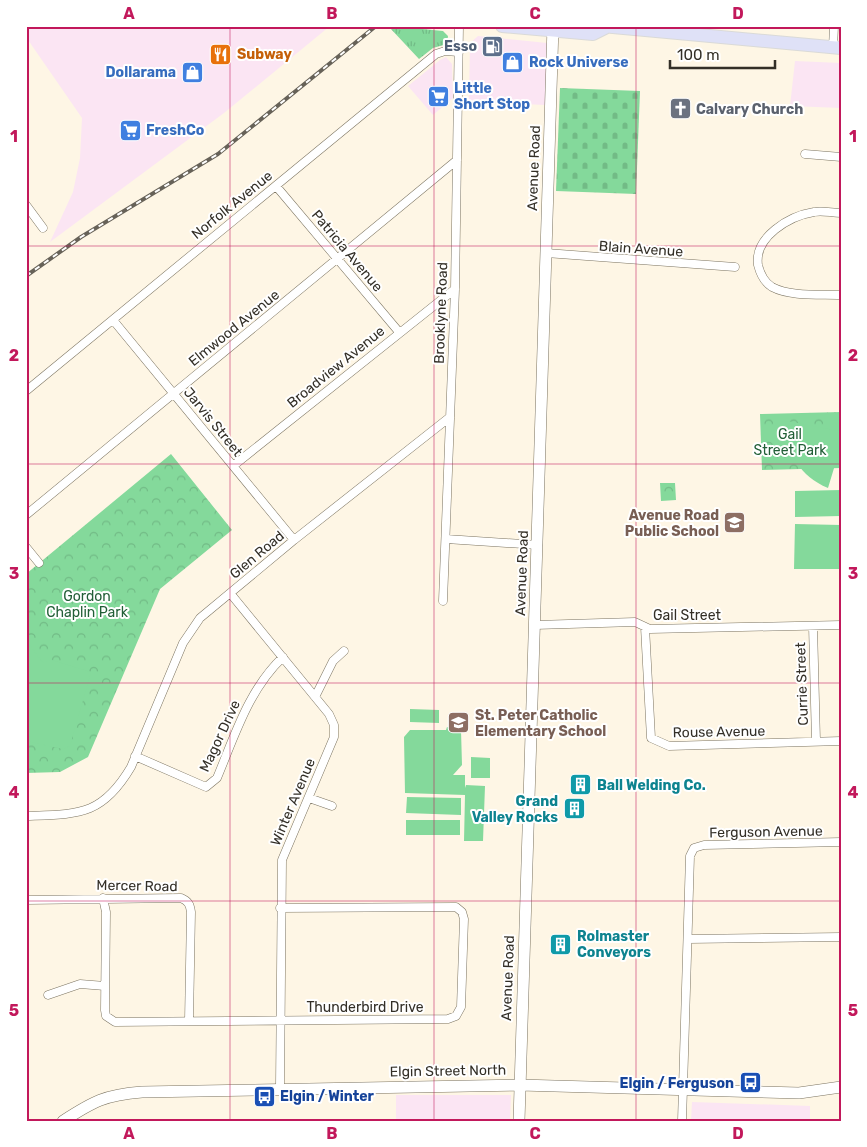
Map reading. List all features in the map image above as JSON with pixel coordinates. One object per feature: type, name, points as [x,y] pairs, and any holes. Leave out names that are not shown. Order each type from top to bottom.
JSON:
[{"type":"main road","points":[[502,26],[553,28],[593,34],[604,27],[837,48]]},
{"type":"street","name":"Brooklyne Road","points":[[443,601],[455,289],[459,26]]},
{"type":"street","points":[[834,26],[837,48]]},
{"type":"street","name":"Avenue Road","points":[[519,1121],[553,28]]},
{"type":"street","name":"Norfolk Avenue","points":[[26,391],[436,54],[445,51],[459,52]]},
{"type":"street","points":[[805,154],[841,157]]},
{"type":"street","name":"Elmwood Avenue","points":[[26,515],[457,160]]},
{"type":"street","name":"Patricia Avenue","points":[[276,186],[399,332]]},
{"type":"street","points":[[26,205],[43,228]]},
{"type":"street","points":[[841,213],[815,211],[796,217],[769,234],[760,246],[757,256],[762,277],[772,286],[799,292],[841,295]]},
{"type":"street","name":"Blain Avenue","points":[[546,253],[735,267]]},
{"type":"street","name":"Broadview Avenue","points":[[233,466],[455,289]]},
{"type":"street","name":"Jarvis Street","points":[[113,320],[294,540]]},
{"type":"street","name":"Glen Road","points":[[26,816],[70,814],[89,810],[101,804],[120,785],[135,756],[191,628],[294,540],[450,416]]},
{"type":"street","points":[[446,539],[538,545]]},
{"type":"street","points":[[26,547],[39,563]]},
{"type":"street","name":"Winter Avenue","points":[[230,593],[329,714],[334,725],[334,737],[282,860],[279,1020],[280,1088]]},
{"type":"street","name":"Gail Street","points":[[535,625],[634,622],[650,629],[841,625]]},
{"type":"street","name":"Currie Street","points":[[812,626],[816,741]]},
{"type":"street","name":"Rouse Avenue","points":[[645,627],[651,738],[669,746],[841,741]]},
{"type":"street","points":[[315,697],[333,661],[344,651]]},
{"type":"street","name":"Magor Drive","points":[[135,756],[206,787],[212,784],[217,778],[254,691],[263,678],[283,657]]},
{"type":"street","points":[[309,798],[332,806]]},
{"type":"street","name":"Ferguson Avenue","points":[[682,1121],[690,856],[694,848],[704,845],[841,842]]},
{"type":"street","name":"Thunderbird Drive","points":[[102,898],[106,912],[104,1010],[106,1016],[111,1021],[120,1023],[448,1019],[456,1016],[461,1007],[464,920],[462,912],[456,907],[280,908]]},
{"type":"street","name":"Mercer Road","points":[[26,900],[181,898],[190,904],[189,1021]]},
{"type":"street","points":[[688,940],[841,937]]},
{"type":"street","points":[[48,995],[80,984],[105,986]]},
{"type":"street","name":"Elgin Street North","points":[[62,1121],[91,1102],[120,1094],[280,1088],[520,1085],[799,1093],[841,1087]]},
{"type":"shaded area","points":[[28,26],[330,26],[224,113],[50,242],[73,192],[80,158],[82,118],[26,37]]},
{"type":"shaded area","points":[[478,36],[547,43],[546,105],[469,102],[470,43]]},
{"type":"shaded area","points":[[446,57],[452,64],[453,98],[433,115],[408,86]]},
{"type":"shaded area","points":[[795,61],[841,63],[841,108],[790,106]]},
{"type":"shaded area","points":[[396,1095],[511,1095],[510,1121],[396,1121]]},
{"type":"shaded area","points":[[692,1102],[810,1106],[810,1121],[691,1121]]},
{"type":"green space","points":[[392,26],[443,31],[448,36],[447,44],[433,48],[419,59],[390,28]]},
{"type":"green space","points":[[560,88],[640,91],[636,194],[556,191]]},
{"type":"green space","name":"Gail Street Park","points":[[841,412],[841,468],[762,470],[760,414]]},
{"type":"green space","points":[[787,421],[839,431],[841,445],[828,488],[809,477],[796,462],[789,443]]},
{"type":"green space","name":"Gordon Chaplin Park","points":[[171,454],[232,530],[160,589],[88,757],[60,772],[26,773],[26,574]]},
{"type":"green space","points":[[660,483],[675,483],[676,500],[661,501]]},
{"type":"green space","points":[[841,490],[841,516],[795,517],[795,491]]},
{"type":"green space","points":[[795,524],[841,525],[841,569],[794,569]]},
{"type":"green space","points":[[26,640],[43,663],[52,660],[91,672],[70,746],[63,749],[26,741]]},
{"type":"green space","points":[[410,709],[439,710],[439,723],[410,722]]},
{"type":"green space","points":[[447,727],[461,730],[462,765],[453,775],[465,775],[465,788],[466,785],[485,786],[483,841],[464,841],[465,795],[405,793],[404,737],[410,730],[446,730]]},
{"type":"green space","points":[[471,757],[490,758],[490,778],[471,778]]},
{"type":"green space","points":[[407,797],[461,798],[461,815],[406,813]]},
{"type":"green space","points":[[406,820],[460,820],[460,835],[406,835]]},
{"type":"railway","points":[[26,276],[81,237],[218,154],[376,26]]},
{"type":"place","name":"Esso","points":[[493,46]]},
{"type":"place","name":"Subway","points":[[221,54]]},
{"type":"place","name":"Rock Universe","points":[[513,62]]},
{"type":"place","name":"Dollarama","points":[[192,72]]},
{"type":"place","name":"Little Short Stop","points":[[438,96]]},
{"type":"place","name":"Calvary Church","points":[[680,109]]},
{"type":"place","name":"FreshCo","points":[[130,130]]},
{"type":"place","name":"Avenue Road Public School","points":[[735,523]]},
{"type":"place","name":"St. Peter Catholic Elementary School","points":[[459,723]]},
{"type":"place","name":"Ball Welding Co.","points":[[581,785]]},
{"type":"place","name":"Grand Valley Rocks","points":[[574,809]]},
{"type":"place","name":"Rolmaster Conveyors","points":[[561,944]]},
{"type":"place","name":"Elgin / Ferguson","points":[[750,1083]]},
{"type":"place","name":"Elgin / Winter","points":[[264,1096]]}]
